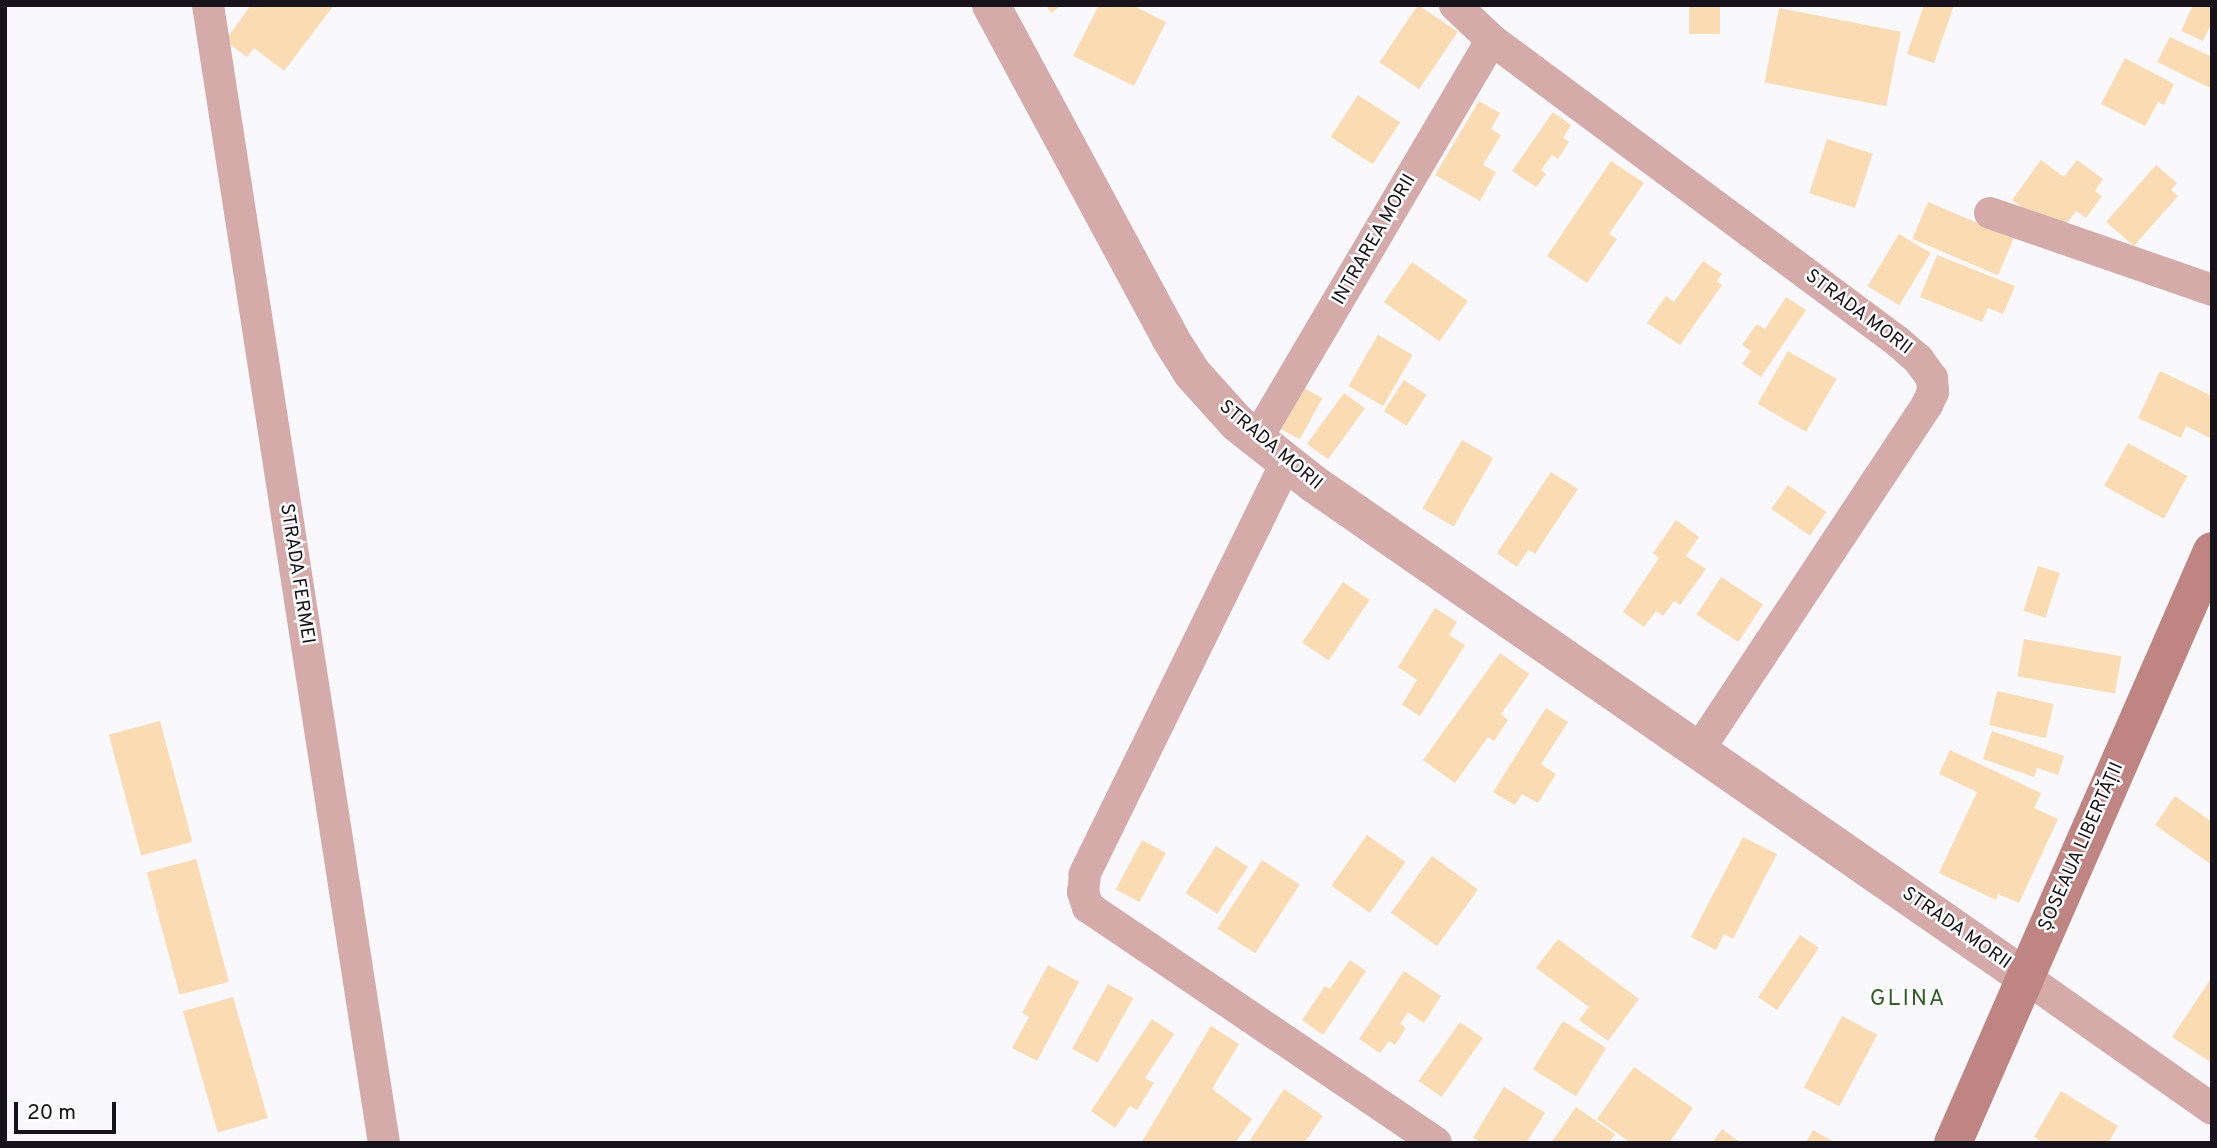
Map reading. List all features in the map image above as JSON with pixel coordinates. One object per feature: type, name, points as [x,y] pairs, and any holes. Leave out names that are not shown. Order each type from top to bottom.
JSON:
[{"type":"main road","name":"ȘOSEAUA LIBERTĂȚII","points":[[1953,1143],[2212,551]]},
{"type":"street","name":"STRADA FERMEI","points":[[208,5],[384,1143]]},
{"type":"street","name":"STRADA MORII","points":[[990,5],[1170,338],[1215,401],[1256,440],[2212,1109]]},
{"type":"street","points":[[1455,5],[1492,40]]},
{"type":"street","name":"STRADA MORII","points":[[1492,40],[1897,341],[1919,359],[1932,378],[1933,392],[1927,405],[1699,750]]},
{"type":"street","name":"INTRAREA MORII","points":[[1256,440],[1492,40]]},
{"type":"street","points":[[1990,213],[2212,290]]},
{"type":"street","points":[[1286,463],[1084,874],[1083,892],[1088,906],[1437,1143]]},
{"type":"building","points":[[251,5],[334,5],[284,71],[254,48],[247,57],[225,41]]},
{"type":"building","points":[[1046,5],[1062,5],[1051,13]]},
{"type":"building","points":[[1099,5],[1132,5],[1166,22],[1134,86],[1073,56]]},
{"type":"building","points":[[1418,5],[1458,32],[1419,89],[1379,62]]},
{"type":"building","points":[[1689,5],[1720,5],[1720,34],[1689,34]]},
{"type":"building","points":[[1924,5],[1954,5],[1934,63],[1907,54]]},
{"type":"building","points":[[2193,5],[2212,5],[2212,22],[2203,41],[2181,31]]},
{"type":"building","points":[[1779,8],[1901,32],[1886,106],[1764,83]]},
{"type":"building","points":[[2170,37],[2212,57],[2212,89],[2157,62]]},
{"type":"building","points":[[2125,58],[2174,84],[2164,105],[2158,102],[2145,126],[2101,104]]},
{"type":"building","points":[[1358,95],[1400,122],[1373,164],[1331,137]]},
{"type":"building","points":[[1479,101],[1500,113],[1491,129],[1501,135],[1483,165],[1496,172],[1480,201],[1435,175]]},
{"type":"building","points":[[1553,112],[1571,125],[1563,138],[1569,142],[1558,159],[1552,155],[1541,170],[1546,174],[1536,187],[1512,171]]},
{"type":"building","points":[[1827,139],[1873,154],[1855,208],[1809,193]]},
{"type":"building","points":[[2041,160],[2064,177],[2077,160],[2103,179],[2095,191],[2102,196],[2086,218],[2076,211],[2064,227],[2049,227],[2012,200]]},
{"type":"building","points":[[1611,161],[1644,183],[1609,234],[1617,239],[1587,283],[1547,256]]},
{"type":"building","points":[[2156,165],[2177,183],[2171,190],[2178,196],[2134,246],[2106,222]]},
{"type":"building","points":[[1928,202],[2014,238],[1998,275],[1912,239]]},
{"type":"building","points":[[1899,234],[1931,253],[1899,305],[1868,286]]},
{"type":"building","points":[[1937,255],[2015,286],[2003,314],[1988,308],[1982,322],[1920,297]]},
{"type":"building","points":[[1703,261],[1722,274],[1717,281],[1722,285],[1680,345],[1647,323],[1666,296],[1674,302]]},
{"type":"building","points":[[1412,262],[1468,301],[1440,341],[1384,302]]},
{"type":"building","points":[[1786,297],[1806,310],[1761,377],[1742,364],[1751,351],[1742,345],[1757,324],[1765,329]]},
{"type":"building","points":[[1378,335],[1413,355],[1383,406],[1348,386]]},
{"type":"building","points":[[1788,351],[1836,379],[1806,432],[1758,404]]},
{"type":"building","points":[[2160,371],[2212,396],[2212,439],[2186,426],[2181,438],[2138,418]]},
{"type":"building","points":[[1404,380],[1427,395],[1406,426],[1384,411]]},
{"type":"building","points":[[1304,388],[1322,398],[1300,439],[1281,429]]},
{"type":"building","points":[[1344,393],[1365,408],[1328,459],[1307,444]]},
{"type":"building","points":[[1462,440],[1493,458],[1454,526],[1422,508]]},
{"type":"building","points":[[2128,443],[2187,476],[2164,519],[2104,486]]},
{"type":"building","points":[[1551,472],[1578,489],[1535,554],[1528,550],[1517,567],[1497,553]]},
{"type":"building","points":[[1788,485],[1827,512],[1810,536],[1771,509]]},
{"type":"building","points":[[1676,520],[1699,537],[1686,556],[1706,569],[1680,605],[1674,601],[1663,616],[1656,611],[1644,627],[1623,612],[1659,558],[1653,553]]},
{"type":"building","points":[[2038,566],[2060,573],[2045,618],[2023,611]]},
{"type":"building","points":[[1721,577],[1763,604],[1738,642],[1696,615]]},
{"type":"building","points":[[1343,582],[1370,600],[1329,660],[1302,643]]},
{"type":"building","points":[[1435,608],[1457,622],[1449,635],[1465,645],[1420,716],[1402,705],[1417,680],[1398,667]]},
{"type":"building","points":[[2024,639],[2121,656],[2115,694],[2017,676]]},
{"type":"building","points":[[1500,653],[1529,674],[1501,714],[1508,720],[1494,741],[1488,737],[1455,783],[1423,760]]},
{"type":"building","points":[[1997,691],[2054,704],[2046,738],[1989,725]]},
{"type":"building","points":[[1546,708],[1568,722],[1541,764],[1556,774],[1538,803],[1522,794],[1515,805],[1493,792]]},
{"type":"building","points":[[160,721],[192,842],[141,855],[109,735]]},
{"type":"building","points":[[1992,731],[2064,756],[2058,775],[2037,768],[2034,777],[1983,759]]},
{"type":"building","points":[[1950,750],[2041,793],[2034,808],[2058,819],[2019,903],[1998,894],[1996,900],[1939,873],[1977,792],[1939,774]]},
{"type":"building","points":[[2175,796],[2212,822],[2212,865],[2155,825]]},
{"type":"building","points":[[1367,835],[1406,862],[1370,913],[1331,886]]},
{"type":"building","points":[[1743,837],[1777,854],[1733,939],[1724,934],[1716,950],[1691,937]]},
{"type":"building","points":[[1142,840],[1166,853],[1140,902],[1116,889]]},
{"type":"building","points":[[1216,846],[1248,867],[1217,914],[1186,893]]},
{"type":"building","points":[[1432,856],[1478,890],[1437,946],[1391,913]]},
{"type":"building","points":[[196,859],[229,982],[180,995],[147,872]]},
{"type":"building","points":[[1262,860],[1300,885],[1255,953],[1217,929]]},
{"type":"building","points":[[1800,935],[1819,948],[1777,1010],[1758,997]]},
{"type":"building","points":[[1558,939],[1639,999],[1608,1041],[1579,1020],[1589,1007],[1536,968]]},
{"type":"building","points":[[1350,960],[1366,971],[1323,1035],[1302,1020],[1325,986],[1330,989]]},
{"type":"building","points":[[1048,965],[1079,982],[1037,1061],[1012,1048],[1029,1017],[1022,1013]]},
{"type":"building","points":[[1404,971],[1441,996],[1424,1023],[1408,1012],[1400,1024],[1406,1028],[1395,1045],[1389,1041],[1380,1053],[1359,1039]]},
{"type":"building","points":[[2212,977],[2212,1057],[2209,1061],[2172,1037]]},
{"type":"building","points":[[1108,984],[1133,998],[1097,1063],[1072,1049]]},
{"type":"building","points":[[233,997],[268,1118],[218,1132],[183,1011]]},
{"type":"building","points":[[1842,1016],[1877,1035],[1839,1106],[1804,1088]]},
{"type":"building","points":[[1152,1019],[1174,1034],[1145,1078],[1154,1083],[1137,1110],[1130,1106],[1115,1128],[1091,1111]]},
{"type":"building","points":[[1563,1021],[1606,1048],[1576,1096],[1533,1069]]},
{"type":"building","points":[[1460,1022],[1483,1038],[1442,1097],[1419,1081]]},
{"type":"building","points":[[1211,1026],[1239,1044],[1212,1089],[1252,1119],[1235,1143],[1141,1143]]},
{"type":"building","points":[[1634,1067],[1693,1108],[1669,1143],[1631,1143],[1597,1119]]},
{"type":"building","points":[[1504,1087],[1545,1113],[1526,1143],[1481,1143],[1473,1138]]},
{"type":"building","points":[[1284,1089],[1323,1116],[1304,1143],[1248,1143]]},
{"type":"building","points":[[2061,1091],[2118,1126],[2108,1143],[2044,1143],[2034,1137]]},
{"type":"building","points":[[1576,1107],[1615,1134],[1609,1143],[1551,1143]]},
{"type":"building","points":[[1722,1129],[1741,1143],[1712,1143]]},
{"type":"building","points":[[1813,1130],[1836,1143],[1806,1143]]},
{"type":"district","name":"GLINA","points":[[1908,1000]]}]
